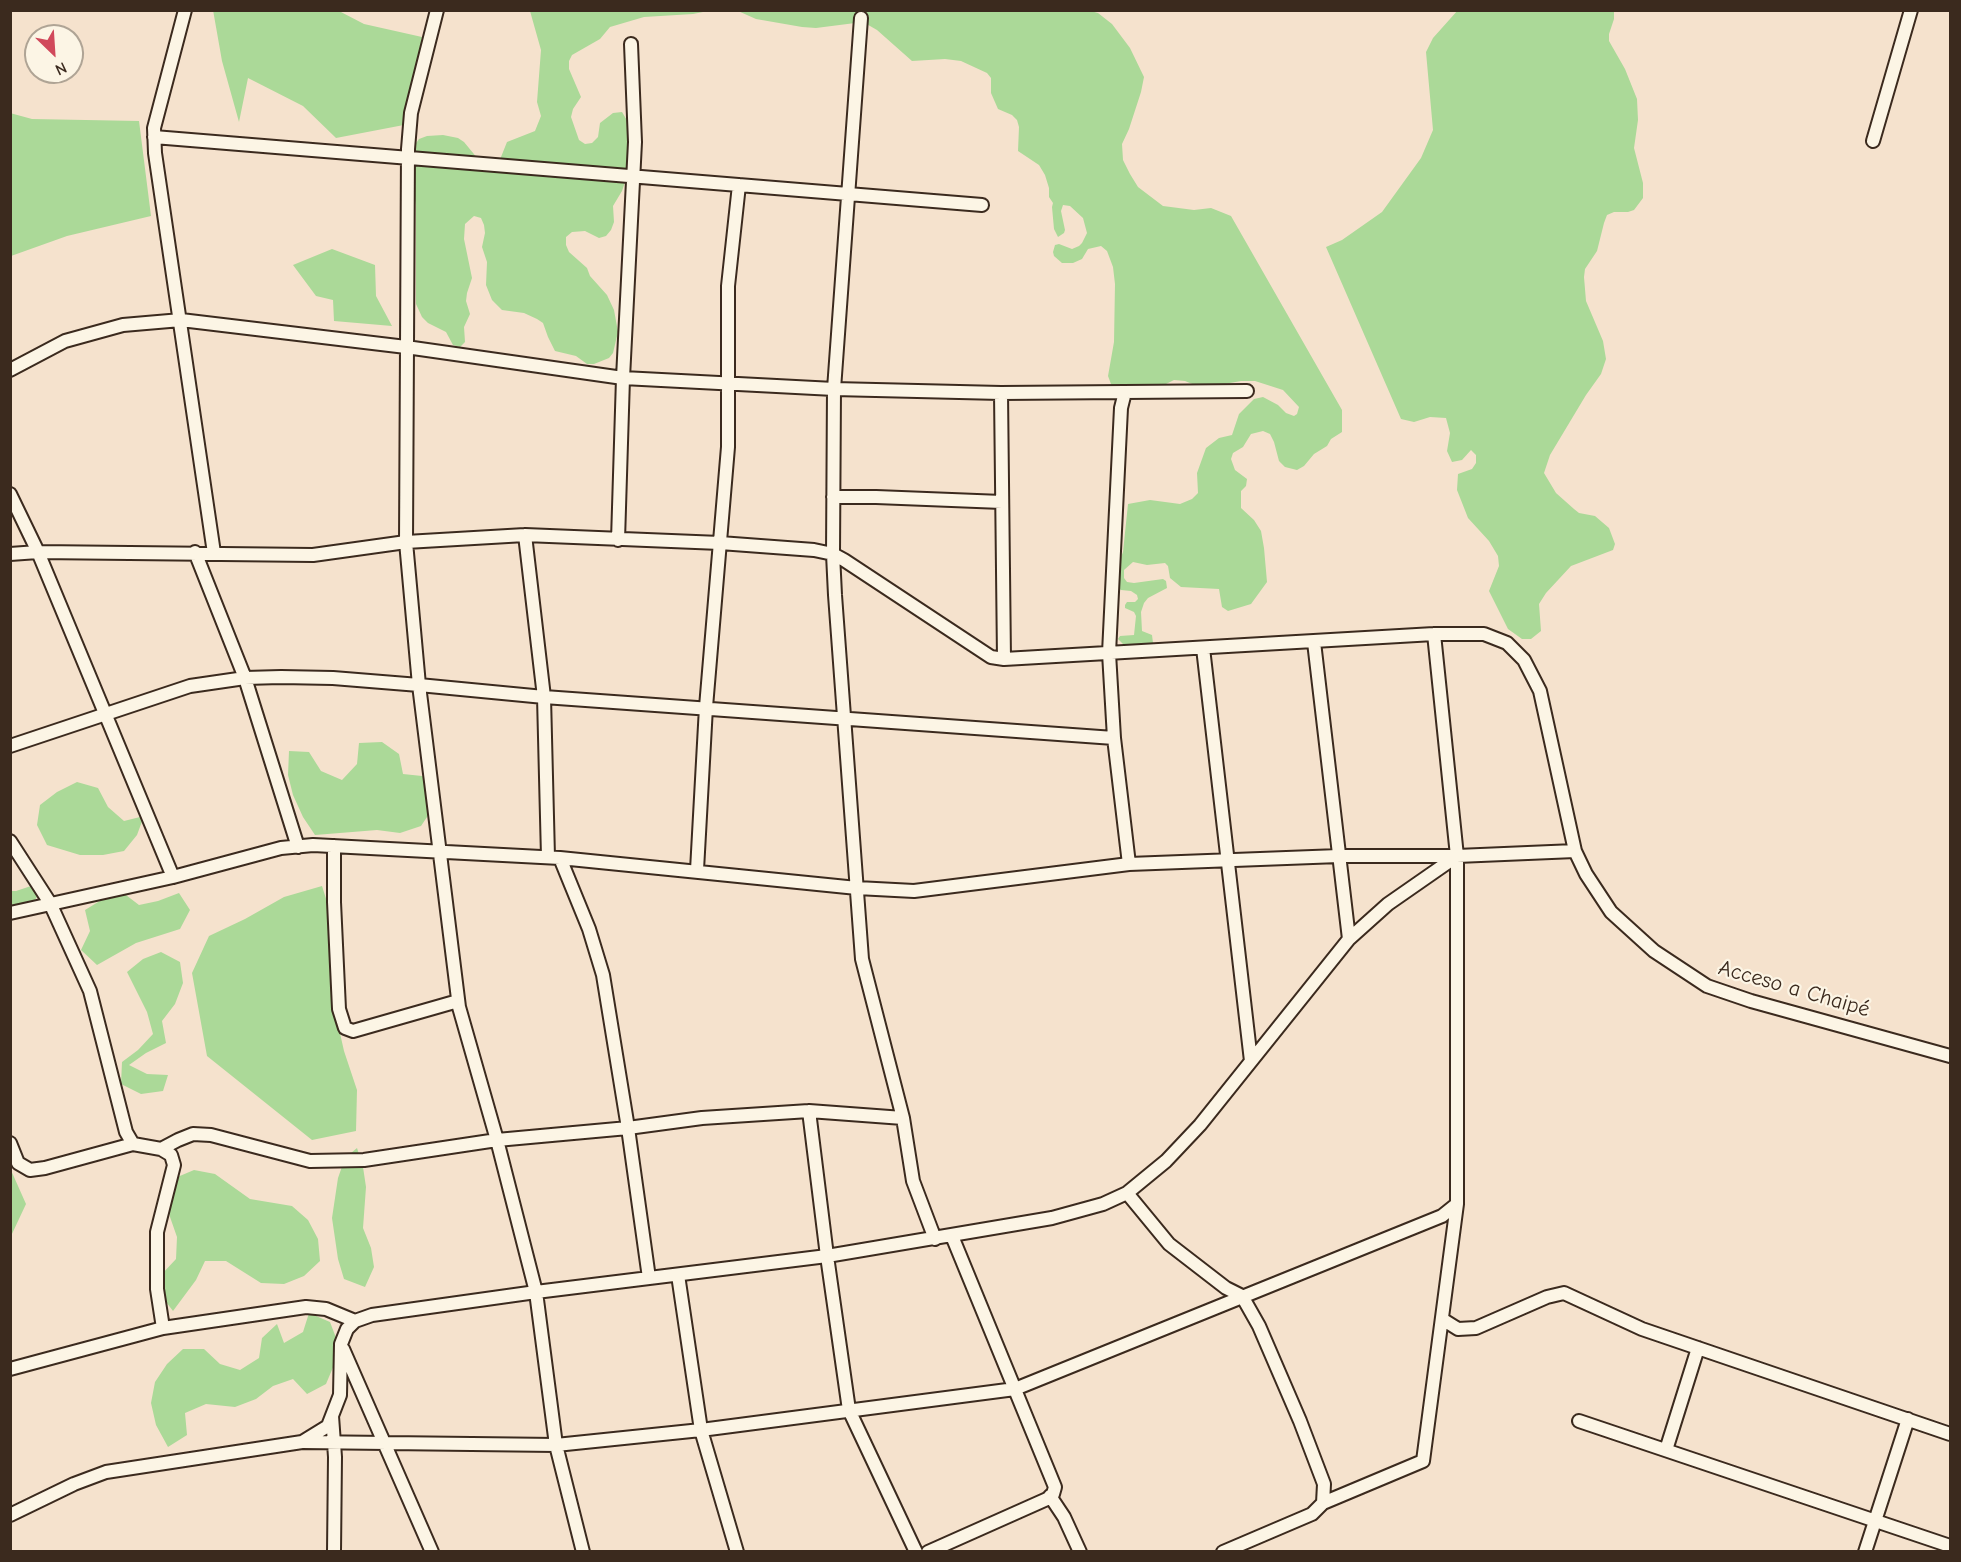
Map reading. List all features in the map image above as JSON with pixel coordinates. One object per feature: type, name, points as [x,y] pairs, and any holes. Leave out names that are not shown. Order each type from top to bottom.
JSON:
[{"type":"street","points":[[185,10],[158,111],[154,137],[214,553]]},
{"type":"street","points":[[437,10],[411,113],[407,158],[406,542],[418,685],[459,1001],[536,1292],[556,1445],[584,1551]]},
{"type":"street","points":[[1873,141],[1911,10]]},
{"type":"street","points":[[861,18],[834,389],[833,554],[862,959],[903,1118],[913,1181],[935,1239]]},
{"type":"street","points":[[618,540],[623,378],[635,142],[631,44]]},
{"type":"street","points":[[154,137],[982,205]]},
{"type":"street","points":[[697,870],[706,707],[728,447],[728,286],[739,185]]},
{"type":"street","points":[[10,370],[65,340],[123,325],[181,320],[406,347],[623,378],[834,389],[1001,393],[1247,391]]},
{"type":"street","points":[[1125,392],[1121,408],[1109,653],[1114,738],[1130,864]]},
{"type":"street","points":[[10,554],[195,552],[313,555],[406,542],[525,535],[720,543],[814,550],[833,554],[844,560],[991,657],[1004,659],[1001,393]]},
{"type":"street","points":[[10,494],[38,552],[107,714],[173,877]]},
{"type":"street","points":[[833,497],[1002,502]]},
{"type":"street","points":[[525,535],[544,697],[554,857],[589,930],[603,975],[649,1278]]},
{"type":"street","points":[[195,552],[246,678],[298,847]]},
{"type":"street","points":[[1222,1551],[1312,1514],[1323,1503],[1423,1461],[1457,1204],[1457,856],[1434,634]]},
{"type":"street","name":"Acceso a Chaipé","points":[[1004,659],[1434,634],[1484,634],[1507,643],[1524,660],[1540,691],[1575,851],[1586,874],[1611,912],[1654,951],[1707,986],[1752,1001],[1950,1056]]},
{"type":"street","points":[[1314,642],[1349,939]]},
{"type":"street","points":[[1203,648],[1251,1061]]},
{"type":"street","points":[[10,746],[190,686],[246,678],[333,678],[544,697],[1114,738]]},
{"type":"street","points":[[10,841],[50,903],[90,991],[126,1132],[133,1144]]},
{"type":"street","points":[[10,913],[173,877],[281,848],[298,847],[334,846],[554,857],[857,888],[914,891],[1130,864],[1339,856],[1457,856],[1575,851]]},
{"type":"street","points":[[334,846],[339,1009],[345,1028],[353,1031],[459,1001]]},
{"type":"street","points":[[302,1442],[328,1426],[340,1395],[341,1344],[347,1329],[355,1321],[372,1315],[827,1256],[935,1239],[1052,1218],[1103,1204],[1127,1193],[1166,1161],[1187,1140],[1349,939],[1388,904],[1457,856]]},
{"type":"street","points":[[161,1149],[193,1134],[211,1135],[310,1161],[364,1161],[497,1140],[628,1128],[702,1118],[809,1111],[903,1118]]},
{"type":"street","points":[[809,1111],[849,1410],[916,1551]]},
{"type":"street","points":[[10,1143],[18,1163],[30,1170],[133,1144],[161,1149],[171,1155],[174,1165],[158,1232],[157,1289],[163,1328]]},
{"type":"street","points":[[1127,1193],[1168,1244],[1226,1288],[1242,1296],[1259,1326],[1300,1421],[1324,1484],[1323,1503]]},
{"type":"street","points":[[10,1515],[74,1484],[106,1472],[302,1442],[556,1445],[701,1430],[1015,1389],[1442,1216],[1457,1204]]},
{"type":"street","points":[[928,1551],[1050,1496],[1055,1487],[952,1236]]},
{"type":"street","points":[[678,1275],[701,1430],[737,1551]]},
{"type":"street","points":[[1442,1319],[1458,1329],[1476,1328],[1564,1293],[1642,1329],[1950,1434]]},
{"type":"street","points":[[10,1369],[163,1328],[306,1307],[326,1309],[355,1321]]},
{"type":"street","points":[[341,1344],[432,1551]]},
{"type":"street","points":[[1666,1450],[1698,1348]]},
{"type":"street","points":[[332,1415],[334,1551]]},
{"type":"street","points":[[1866,1551],[1908,1419]]},
{"type":"street","points":[[1579,1420],[1950,1546]]},
{"type":"street","points":[[1050,1496],[1064,1517],[1080,1551]]},
{"type":"green space","points":[[213,10],[339,11],[364,24],[422,37],[409,124],[336,138],[303,106],[248,78],[239,122],[222,61]]},
{"type":"green space","points":[[1087,10],[1098,13],[1112,24],[1130,48],[1144,77],[1129,129],[1122,144],[1123,160],[1138,187],[1163,206],[1194,210],[1211,208],[1231,216],[1342,410],[1342,432],[1297,470],[1285,467],[1279,461],[1270,434],[1263,431],[1251,434],[1243,447],[1233,453],[1231,459],[1235,470],[1247,479],[1246,486],[1241,491],[1241,508],[1254,520],[1261,531],[1264,548],[1267,582],[1251,604],[1228,611],[1222,607],[1219,589],[1181,587],[1170,578],[1168,566],[1165,563],[1147,565],[1133,562],[1124,570],[1124,578],[1127,582],[1163,579],[1166,581],[1167,588],[1148,598],[1141,612],[1142,631],[1152,635],[1153,643],[1126,647],[1118,639],[1120,636],[1134,635],[1136,616],[1134,612],[1125,608],[1125,605],[1127,602],[1135,602],[1138,599],[1137,595],[1131,591],[1118,588],[1116,570],[1123,552],[1128,504],[1150,500],[1180,504],[1192,499],[1198,493],[1197,473],[1206,448],[1219,438],[1232,435],[1239,414],[1254,399],[1263,397],[1294,416],[1299,407],[1283,390],[1255,381],[1241,381],[1202,388],[1185,381],[1174,380],[1142,396],[1114,392],[1108,376],[1114,342],[1115,284],[1113,267],[1107,251],[1101,246],[1088,249],[1082,259],[1073,263],[1062,263],[1054,256],[1055,245],[1059,244],[1072,249],[1082,243],[1087,233],[1083,218],[1070,206],[1063,205],[1061,211],[1065,230],[1058,237],[1054,229],[1053,203],[1049,197],[1045,175],[1039,165],[1018,151],[1017,120],[1012,115],[998,109],[991,93],[991,78],[987,73],[961,61],[945,59],[912,61],[877,30],[863,22],[816,28],[802,27],[756,19],[738,11]]},
{"type":"green space","points":[[1458,10],[1614,11],[1609,41],[1625,69],[1637,99],[1638,120],[1634,148],[1643,183],[1643,198],[1634,210],[1607,215],[1597,251],[1585,269],[1584,277],[1586,301],[1603,341],[1606,359],[1601,374],[1550,455],[1544,473],[1556,493],[1574,509],[1579,513],[1595,516],[1609,528],[1615,544],[1613,550],[1571,566],[1546,593],[1539,604],[1541,631],[1531,639],[1522,639],[1508,629],[1489,591],[1499,566],[1498,556],[1489,541],[1468,518],[1457,490],[1458,474],[1472,469],[1476,463],[1476,455],[1471,450],[1462,460],[1452,462],[1447,451],[1450,433],[1446,418],[1430,417],[1414,422],[1401,419],[1326,247],[1342,240],[1382,212],[1421,158],[1433,130],[1426,52],[1433,38]]},
{"type":"green space","points":[[530,11],[708,11],[644,17],[610,27],[600,39],[572,55],[569,61],[569,69],[581,97],[571,117],[579,140],[585,144],[592,143],[598,137],[600,123],[613,113],[622,112],[634,132],[625,182],[613,206],[614,222],[611,230],[606,236],[599,238],[585,231],[572,232],[566,237],[569,252],[587,268],[590,276],[607,295],[614,310],[618,332],[613,353],[609,358],[594,364],[587,364],[576,356],[555,351],[543,323],[524,313],[502,310],[492,300],[486,285],[487,262],[482,247],[485,233],[481,218],[474,216],[465,224],[464,239],[472,278],[466,301],[470,314],[464,327],[465,342],[460,347],[453,345],[446,332],[428,323],[422,317],[416,304],[416,205],[411,176],[414,146],[419,139],[443,135],[458,138],[464,142],[478,159],[499,162],[507,142],[535,131],[541,116],[537,102],[541,50]]},
{"type":"green space","points":[[10,113],[32,119],[139,121],[151,216],[67,236],[11,256]]},
{"type":"green space","points":[[332,249],[375,265],[376,296],[392,326],[334,321],[333,300],[316,296],[293,265]]},
{"type":"green space","points":[[382,742],[399,754],[403,774],[422,776],[439,788],[433,808],[421,826],[400,833],[377,830],[315,835],[303,817],[293,795],[288,775],[289,751],[309,752],[321,771],[342,780],[357,764],[359,743]]},
{"type":"green space","points":[[77,782],[98,788],[108,807],[124,821],[144,816],[137,835],[124,851],[103,855],[80,855],[47,845],[37,825],[40,805],[57,792]]},
{"type":"green space","points":[[31,886],[38,895],[32,905],[11,912],[11,891]]},
{"type":"green space","points":[[322,886],[335,927],[335,1011],[344,1051],[357,1090],[356,1131],[312,1140],[207,1056],[192,973],[209,936],[284,897]]},
{"type":"green space","points":[[122,892],[139,905],[179,893],[190,910],[180,929],[136,943],[97,965],[81,950],[90,931],[85,910],[103,899]]},
{"type":"green space","points":[[161,952],[180,962],[183,983],[175,1004],[162,1021],[166,1043],[129,1065],[147,1074],[168,1075],[163,1091],[141,1094],[121,1084],[122,1062],[138,1050],[153,1034],[147,1012],[127,972],[143,959]]},
{"type":"green space","points":[[357,1148],[366,1187],[363,1228],[371,1248],[374,1267],[365,1287],[344,1279],[338,1259],[332,1218],[338,1178],[345,1158]]},
{"type":"green space","points":[[10,1168],[26,1204],[11,1236],[10,1236]]},
{"type":"green space","points":[[194,1170],[215,1174],[250,1199],[292,1206],[308,1220],[318,1239],[320,1261],[304,1276],[284,1284],[261,1283],[226,1261],[205,1261],[196,1280],[173,1311],[160,1294],[162,1274],[176,1259],[177,1237],[166,1197],[175,1178]]},
{"type":"green space","points":[[309,1313],[330,1322],[338,1343],[334,1365],[326,1384],[307,1394],[293,1379],[273,1386],[256,1399],[235,1407],[206,1404],[185,1413],[187,1435],[168,1447],[156,1425],[151,1403],[155,1382],[167,1364],[183,1349],[204,1349],[220,1364],[240,1370],[259,1358],[262,1338],[277,1324],[284,1343],[303,1332]]}]
